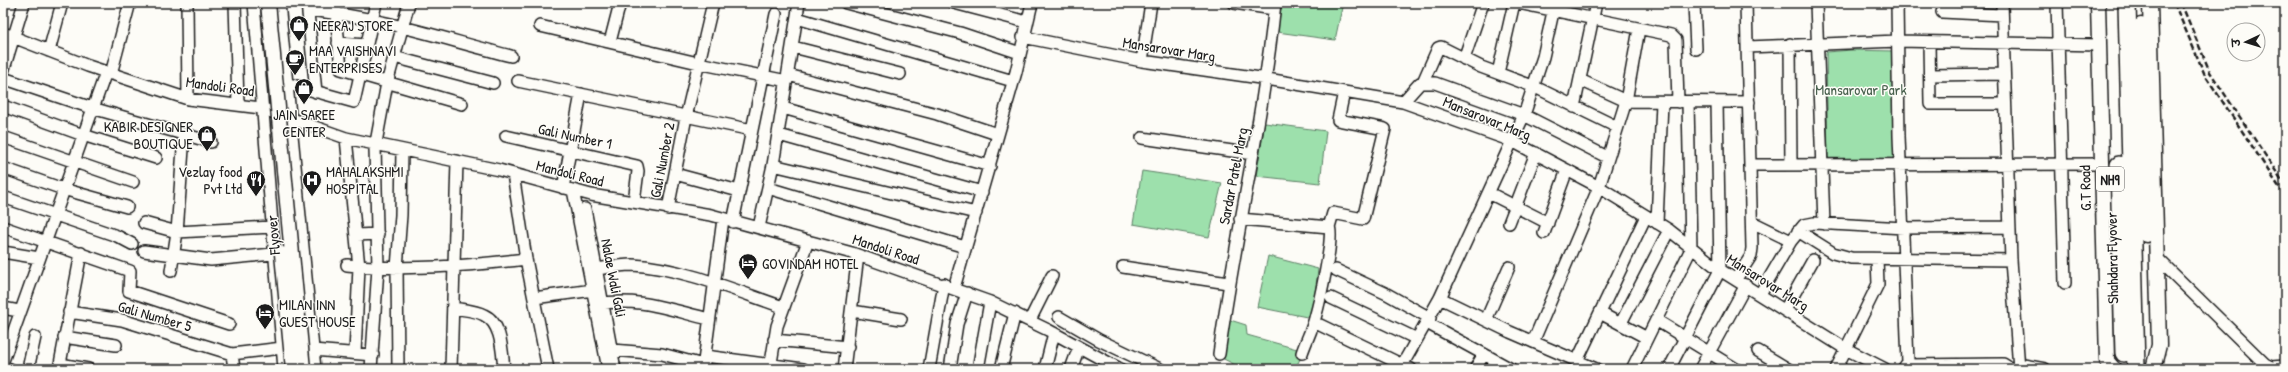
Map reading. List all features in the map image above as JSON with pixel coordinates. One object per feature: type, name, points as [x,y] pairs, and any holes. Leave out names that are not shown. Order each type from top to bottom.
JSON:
[{"type":"highway","name":"Shahdara Flyover","points":[[2116,3],[2117,366]]},
{"type":"highway","name":"Shahdara Flyover","points":[[2127,3],[2136,369]]},
{"type":"main road","name":"Flyover","points":[[260,3],[293,369]]},
{"type":"main road","name":"Flyover","points":[[270,3],[303,369]]},
{"type":"main road","name":"G.T Road","points":[[2098,3],[2107,361],[2117,366]]},
{"type":"main road","name":"Shahdara Flyover","points":[[2105,3],[2117,366]]},
{"type":"main road","name":"NH9","points":[[2140,3],[2150,369]]},
{"type":"main road","points":[[2150,3],[2159,345],[2153,369]]},
{"type":"street","points":[[3,72],[24,3]]},
{"type":"street","points":[[48,51],[62,3]]},
{"type":"street","points":[[187,3],[188,99]]},
{"type":"street","points":[[235,3],[238,104]]},
{"type":"street","points":[[254,3],[261,108],[284,369]]},
{"type":"street","points":[[260,85],[269,72],[263,3]]},
{"type":"street","points":[[270,3],[277,63],[288,82],[316,92],[354,102],[376,3]]},
{"type":"street","points":[[279,3],[288,82],[315,369]]},
{"type":"street","points":[[371,369],[378,268],[376,143],[387,82],[409,3]]},
{"type":"street","points":[[610,42],[620,3]]},
{"type":"street","name":"Gali Number 2","points":[[668,209],[698,63],[713,3]]},
{"type":"street","points":[[759,227],[774,165],[799,3]]},
{"type":"street","points":[[846,3],[960,33],[1020,53]]},
{"type":"street","points":[[954,3],[1027,22]]},
{"type":"street","points":[[929,369],[949,286],[965,247],[990,166],[997,134],[1013,81],[1032,3]]},
{"type":"street","points":[[1142,61],[1151,3]]},
{"type":"street","points":[[1234,3],[1275,6]]},
{"type":"street","points":[[1464,59],[1483,3]]},
{"type":"street","points":[[1498,73],[1514,3]]},
{"type":"street","points":[[1518,3],[1554,7],[1593,19],[1675,37],[1683,102],[1691,249],[1632,369]]},
{"type":"street","points":[[1574,107],[1596,3]]},
{"type":"street","points":[[1694,3],[1696,49]]},
{"type":"street","points":[[1736,279],[1750,256],[1752,222],[1746,3]]},
{"type":"street","points":[[1816,3],[1824,224]]},
{"type":"street","points":[[1897,3],[1900,166],[1905,259],[1905,367],[2003,364],[2016,367],[2045,369]]},
{"type":"street","points":[[2002,3],[2004,104],[2016,367]]},
{"type":"street","points":[[2057,3],[2065,283]]},
{"type":"street","points":[[3,361],[19,311],[82,135],[92,108],[108,73],[129,6]]},
{"type":"street","points":[[316,92],[307,6],[336,8],[372,20],[511,56]]},
{"type":"street","name":"Sardar Patel Marg","points":[[1219,354],[1228,283],[1267,79],[1275,6]]},
{"type":"street","points":[[1320,325],[1405,367],[1417,339],[1440,298],[1524,115],[1535,87],[1554,7]]},
{"type":"street","points":[[336,8],[341,70],[462,104]]},
{"type":"street","points":[[1942,12],[2002,15]]},
{"type":"street","points":[[704,363],[709,319],[728,220],[739,191],[776,14]]},
{"type":"street","points":[[797,18],[1013,81]]},
{"type":"street","points":[[540,26],[698,63],[763,76],[788,78],[930,112],[997,134]]},
{"type":"street","points":[[1533,342],[1599,187],[1607,157],[1626,101],[1639,29]]},
{"type":"street","name":"Mandoli Road","points":[[3,33],[108,73],[188,99],[261,108],[346,138],[376,143],[513,174],[573,190],[759,227],[858,255],[949,286],[1016,313],[1114,368]]},
{"type":"street","name":"Mansarovar Marg","points":[[1023,38],[1142,61],[1267,79],[1403,102],[1512,141],[1599,187],[1669,230],[1691,249],[1720,270],[1846,349],[1885,369]]},
{"type":"street","points":[[1748,47],[1790,44],[1898,41],[2059,46],[2098,45]]},
{"type":"street","points":[[1929,42],[1930,104],[2004,104]]},
{"type":"street","points":[[338,43],[367,45]]},
{"type":"street","points":[[1790,44],[1791,165]]},
{"type":"street","points":[[793,46],[900,74]]},
{"type":"street","points":[[1403,102],[1424,82],[1438,47],[1535,87],[1617,127]]},
{"type":"street","points":[[394,56],[493,83]]},
{"type":"street","points":[[1930,75],[2003,74]]},
{"type":"street","points":[[3,78],[92,108],[212,142]]},
{"type":"street","points":[[1580,80],[1626,101],[1749,102]]},
{"type":"street","points":[[518,81],[686,118],[752,130]]},
{"type":"street","points":[[1424,82],[1435,83],[1524,115],[1607,157]]},
{"type":"street","points":[[1302,352],[1314,321],[1321,290],[1331,232],[1329,227],[1333,213],[1363,219],[1385,129],[1338,120],[1344,92]]},
{"type":"street","points":[[581,94],[571,150],[573,190],[593,290],[599,303],[608,369]]},
{"type":"street","points":[[1657,223],[1662,102]]},
{"type":"street","points":[[1669,369],[1684,337],[1720,270],[1717,102]]},
{"type":"street","points":[[3,106],[82,135],[156,158]]},
{"type":"street","points":[[783,108],[990,166]]},
{"type":"street","points":[[172,271],[177,232],[184,135]]},
{"type":"street","points":[[779,135],[982,192]]},
{"type":"street","name":"Gali Number 1","points":[[506,136],[637,166],[638,170],[634,202]]},
{"type":"street","points":[[3,137],[133,182]]},
{"type":"street","points":[[346,138],[357,235],[358,267],[355,353]]},
{"type":"street","points":[[1142,138],[1252,154]]},
{"type":"street","points":[[398,369],[397,268],[401,215],[402,150]]},
{"type":"street","points":[[1509,223],[1536,153]]},
{"type":"street","points":[[451,369],[457,162]]},
{"type":"street","points":[[1751,165],[1822,164],[1900,166],[2007,163],[2102,164]]},
{"type":"street","points":[[774,165],[976,213]]},
{"type":"street","points":[[3,168],[63,189],[127,207]]},
{"type":"street","points":[[1489,193],[1546,228],[1567,170]]},
{"type":"street","points":[[513,174],[526,259],[548,369]]},
{"type":"street","points":[[675,174],[739,191]]},
{"type":"street","points":[[768,188],[965,247]]},
{"type":"street","name":"Nalae Wali Gali","points":[[573,190],[597,269],[599,303],[616,369]]},
{"type":"street","points":[[3,197],[54,216],[117,236],[132,244]]},
{"type":"street","points":[[1577,361],[1646,216]]},
{"type":"street","points":[[1240,219],[1329,227]]},
{"type":"street","points":[[1752,222],[1791,241]]},
{"type":"street","points":[[144,223],[177,232],[272,227]]},
{"type":"street","points":[[1760,294],[1791,241],[1804,225],[1824,224],[1904,228],[2009,227]]},
{"type":"street","points":[[3,228],[130,270],[129,291],[229,324]]},
{"type":"street","points":[[1622,324],[1669,230]]},
{"type":"street","points":[[1798,231],[1842,256],[1877,259],[2011,260]]},
{"type":"street","points":[[357,235],[378,234]]},
{"type":"street","points":[[770,366],[774,340],[783,307],[808,241]]},
{"type":"street","points":[[144,251],[174,256],[219,260],[273,254]]},
{"type":"street","points":[[3,252],[39,258]]},
{"type":"street","points":[[82,253],[59,367],[88,369]]},
{"type":"street","points":[[844,369],[848,347],[858,255]]},
{"type":"street","points":[[2156,256],[2265,364],[2270,367],[2285,366]]},
{"type":"street","points":[[347,265],[378,268],[454,267],[526,259]]},
{"type":"street","points":[[1836,369],[1878,284],[1877,259]]},
{"type":"street","points":[[1785,310],[1813,260]]},
{"type":"street","points":[[597,269],[633,265],[715,284],[783,307]]},
{"type":"street","points":[[1123,267],[1228,283]]},
{"type":"street","points":[[1486,320],[1509,267]]},
{"type":"street","points":[[1336,270],[1387,294],[1511,369]]},
{"type":"street","points":[[1030,320],[1052,276]]},
{"type":"street","points":[[1700,369],[1746,285]]},
{"type":"street","points":[[534,298],[593,290]]},
{"type":"street","points":[[950,369],[957,324],[967,293]]},
{"type":"street","points":[[1331,298],[1417,339]]},
{"type":"street","points":[[1440,298],[1533,342],[1596,369]]},
{"type":"street","points":[[599,303],[645,302],[709,319]]},
{"type":"street","points":[[978,369],[990,302]]},
{"type":"street","points":[[3,308],[19,311]]},
{"type":"street","points":[[453,308],[476,312],[488,317],[499,334],[504,369]]},
{"type":"street","points":[[852,311],[901,319]]},
{"type":"street","name":"Gali Number 5","points":[[69,312],[122,320],[232,354]]},
{"type":"street","points":[[1001,369],[1016,313]]},
{"type":"street","points":[[1600,313],[1647,338]]},
{"type":"street","points":[[1059,317],[1106,343],[1160,369]]},
{"type":"street","points":[[1656,320],[1736,369]]},
{"type":"street","points":[[1045,369],[1054,333]]},
{"type":"street","points":[[28,369],[35,337]]},
{"type":"street","points":[[64,337],[116,345]]},
{"type":"street","points":[[774,340],[848,347]]},
{"type":"street","points":[[1071,369],[1079,347]]},
{"type":"street","points":[[234,369],[232,354],[282,348]]},
{"type":"street","points":[[313,350],[373,355]]},
{"type":"street","points":[[612,350],[662,354],[704,363],[803,369]]},
{"type":"street","points":[[1758,351],[1788,369]]},
{"type":"street","points":[[1475,369],[1484,354]]},
{"type":"street","points":[[3,367],[10,369]]},
{"type":"green space","points":[[1282,3],[1343,3],[1335,40],[1277,32]]},
{"type":"green space","name":"Mansarovar Park","points":[[1852,50],[1895,51],[1897,159],[1828,160],[1826,52]]},
{"type":"green space","points":[[1265,123],[1326,131],[1320,183],[1256,176]]},
{"type":"green space","points":[[1142,171],[1222,183],[1209,237],[1133,224]]},
{"type":"green space","points":[[1268,256],[1318,269],[1312,318],[1257,307]]},
{"type":"green space","points":[[1227,319],[1246,325],[1247,335],[1304,351],[1295,369],[1243,369],[1220,357]]},
{"type":"railway","points":[[2174,3],[2205,75],[2285,196]]},
{"type":"railway","points":[[2181,3],[2210,72],[2285,185]]},
{"type":"place","name":"NEERAJ STORE","points":[[299,42]]},
{"type":"place","name":"MAA VAISHNAVI ENTERPRISES","points":[[295,76]]},
{"type":"place","name":"JAIN SAREE CENTER","points":[[304,105]]},
{"type":"place","name":"KABIR DESIGNER BOUTIQUE","points":[[207,152]]},
{"type":"place","name":"Vezlay food Pvt Ltd","points":[[256,197]]},
{"type":"place","name":"MAHALAKSHMI HOSPITAL","points":[[312,197]]},
{"type":"place","name":"GOVINDAM HOTEL","points":[[748,280]]},
{"type":"place","name":"MILAN INN GUEST HOUSE","points":[[265,330]]}]
